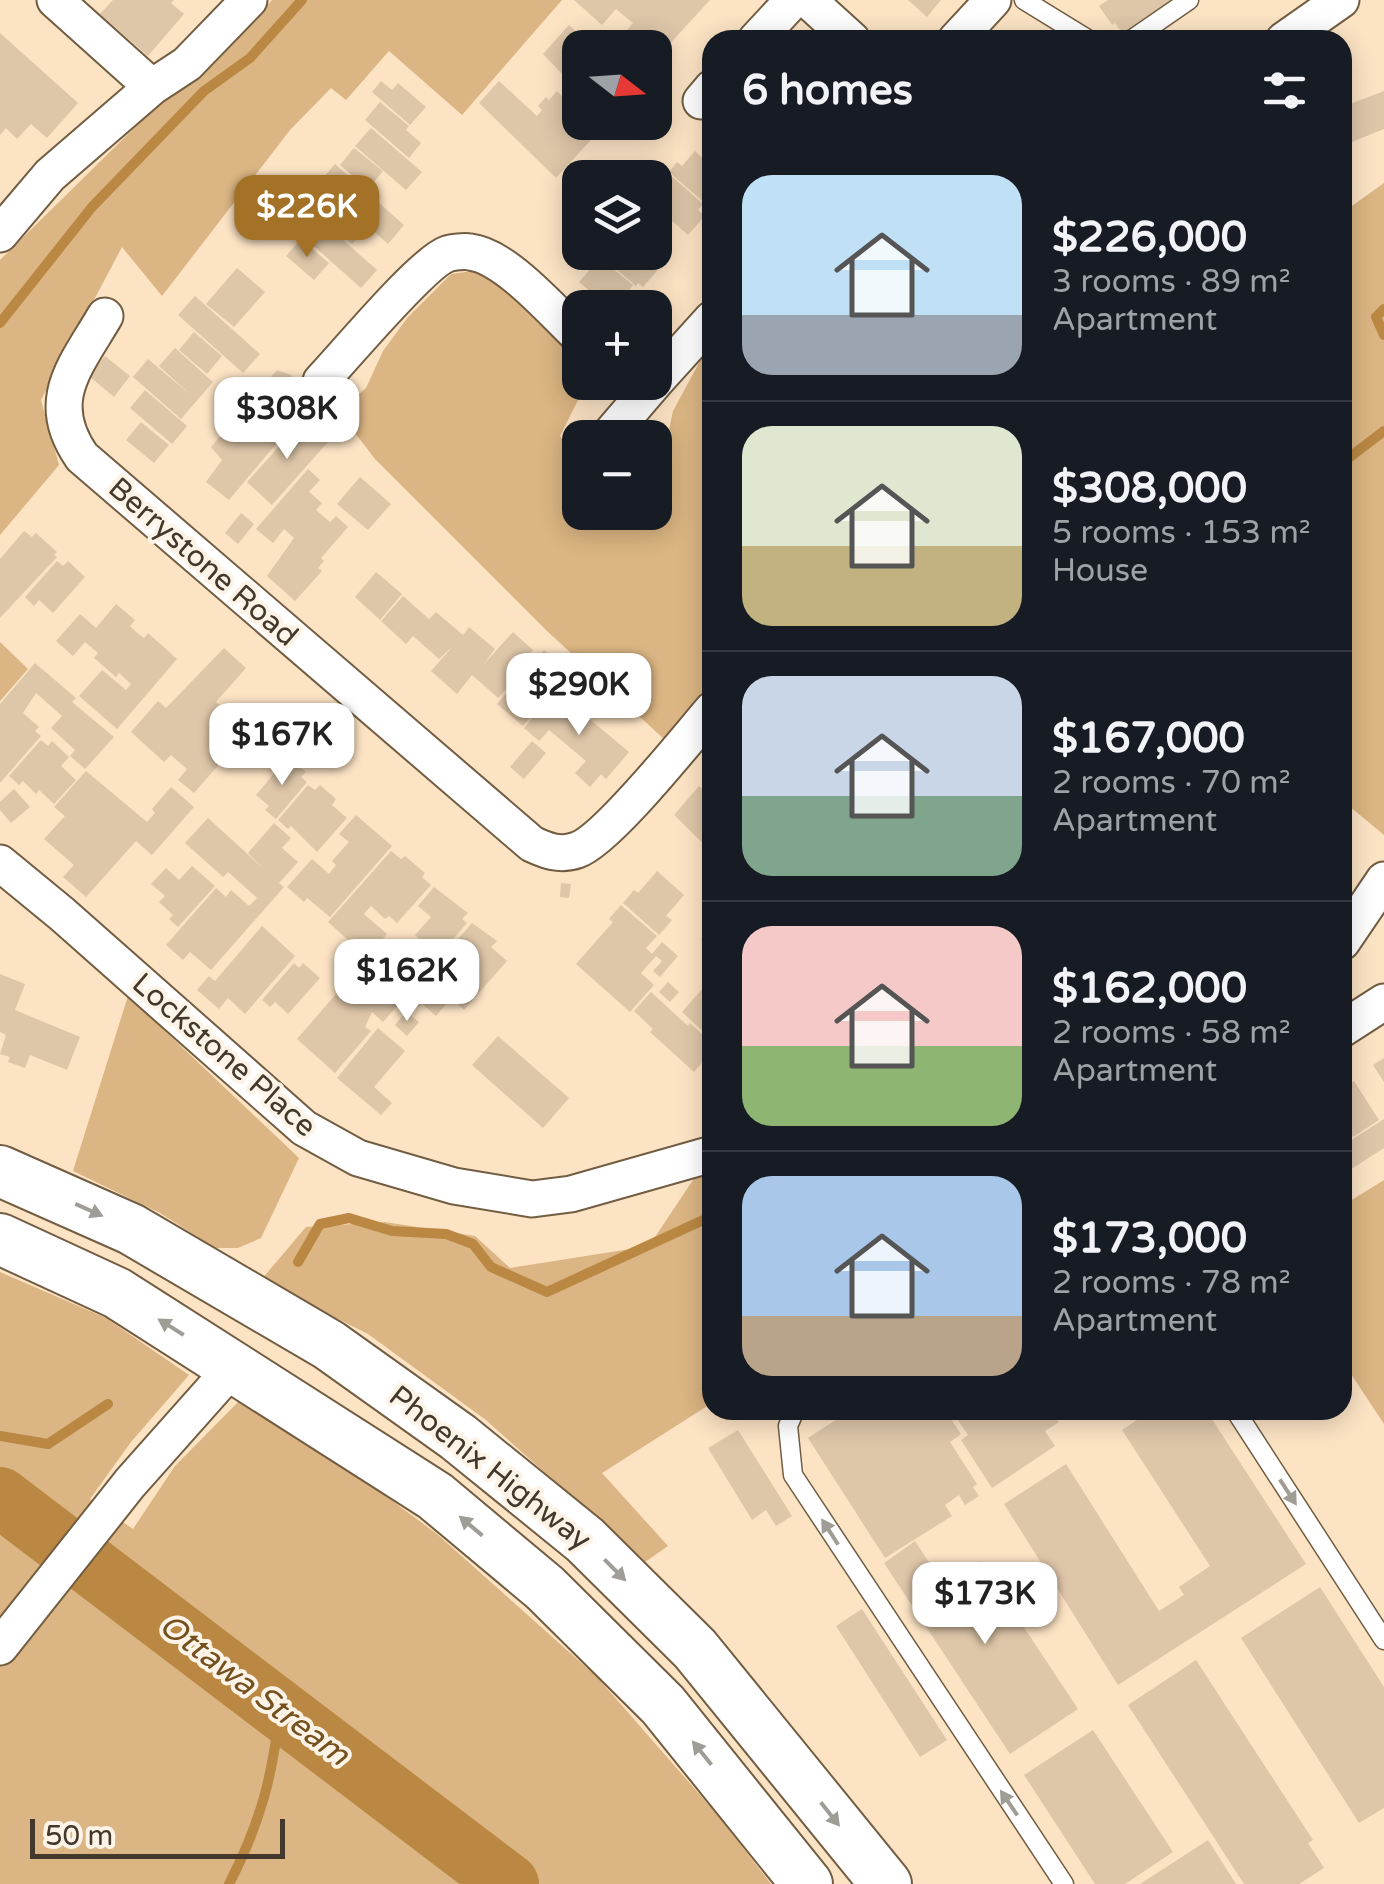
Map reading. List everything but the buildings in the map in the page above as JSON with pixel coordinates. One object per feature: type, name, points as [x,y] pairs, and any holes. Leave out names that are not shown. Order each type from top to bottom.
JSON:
[{"type":"main road","name":"Phoenix Highway","points":[[0,1171],[131,1229],[329,1345],[458,1436],[585,1540],[695,1649],[886,1884]]},
{"type":"main road","name":"Phoenix Highway","points":[[0,1239],[118,1293],[436,1496],[545,1588],[663,1705],[807,1884]]},
{"type":"street","points":[[55,0],[152,87]]},
{"type":"street","points":[[0,234],[50,175],[152,87],[187,64],[249,0]]},
{"type":"street","points":[[765,30],[793,0]]},
{"type":"street","points":[[808,0],[841,30]]},
{"type":"street","points":[[965,30],[993,0]]},
{"type":"street","points":[[1296,30],[1329,3]]},
{"type":"street","points":[[321,381],[420,275],[446,254],[471,252],[491,260],[562,321]]},
{"type":"street","name":"Berrystone Road","points":[[105,316],[78,361],[62,410],[66,434],[82,456],[532,844],[563,854],[582,849],[609,827],[702,721]]},
{"type":"street","points":[[672,359],[702,328]]},
{"type":"street","name":"Lockstone Place","points":[[0,863],[304,1128],[358,1158],[454,1186],[532,1199],[571,1194],[702,1157]]},
{"type":"street","points":[[1352,927],[1384,880]]},
{"type":"street","points":[[1352,1023],[1384,1002]]},
{"type":"street","points":[[0,1648],[130,1483],[234,1366]]},
{"type":"lane","points":[[1024,0],[1073,30]]},
{"type":"lane","points":[[1146,30],[1189,0]]},
{"type":"lane","points":[[791,1420],[793,1475],[1064,1884]]},
{"type":"lane","points":[[1242,1420],[1384,1640]]},
{"type":"shaded area","points":[[272,0],[562,0],[462,115],[389,51],[346,100],[331,88],[290,130],[162,296],[122,247],[41,400],[59,465],[0,535],[0,260],[180,83],[243,33]]},
{"type":"shaded area","points":[[1384,183],[1384,835],[1352,808],[1352,206]]},
{"type":"shaded area","points":[[479,270],[532,309],[562,342],[562,400],[578,400],[568,420],[562,420],[560,436],[562,530],[672,530],[671,420],[702,357],[702,702],[666,741],[546,630],[375,459],[339,412],[366,388],[383,351],[408,317],[451,274]]},
{"type":"shaded area","points":[[0,642],[28,669],[0,701]]},
{"type":"shaded area","points":[[128,996],[299,1158],[261,1238],[238,1248],[215,1248],[160,1213],[73,1171]]},
{"type":"shaded area","points":[[702,1173],[702,1409],[602,1473],[668,1546],[645,1562],[486,1420],[368,1334],[261,1280],[306,1227],[385,1222],[475,1236],[510,1268],[649,1246],[693,1180]]},
{"type":"shaded area","points":[[1384,1180],[1384,1424],[1352,1376],[1352,1200]]},
{"type":"shaded area","points":[[0,1272],[106,1318],[189,1375],[131,1442],[90,1499],[133,1529],[175,1466],[243,1397],[318,1446],[437,1534],[597,1677],[721,1819],[771,1884],[0,1884]]},
{"type":"waterway","points":[[0,323],[92,207],[204,91],[250,58],[302,0]]},
{"type":"waterway","points":[[1384,309],[1376,317],[1384,335]]},
{"type":"waterway","points":[[1352,455],[1384,431]]},
{"type":"waterway","points":[[298,1262],[320,1224],[349,1218],[392,1231],[446,1234],[473,1244],[491,1267],[547,1292],[702,1221]]},
{"type":"waterway","points":[[0,1436],[48,1444],[108,1404]]},
{"type":"waterway","name":"Ottawa Stream","points":[[0,1497],[509,1884]]},
{"type":"waterway","points":[[229,1884],[264,1799],[280,1708]]}]
